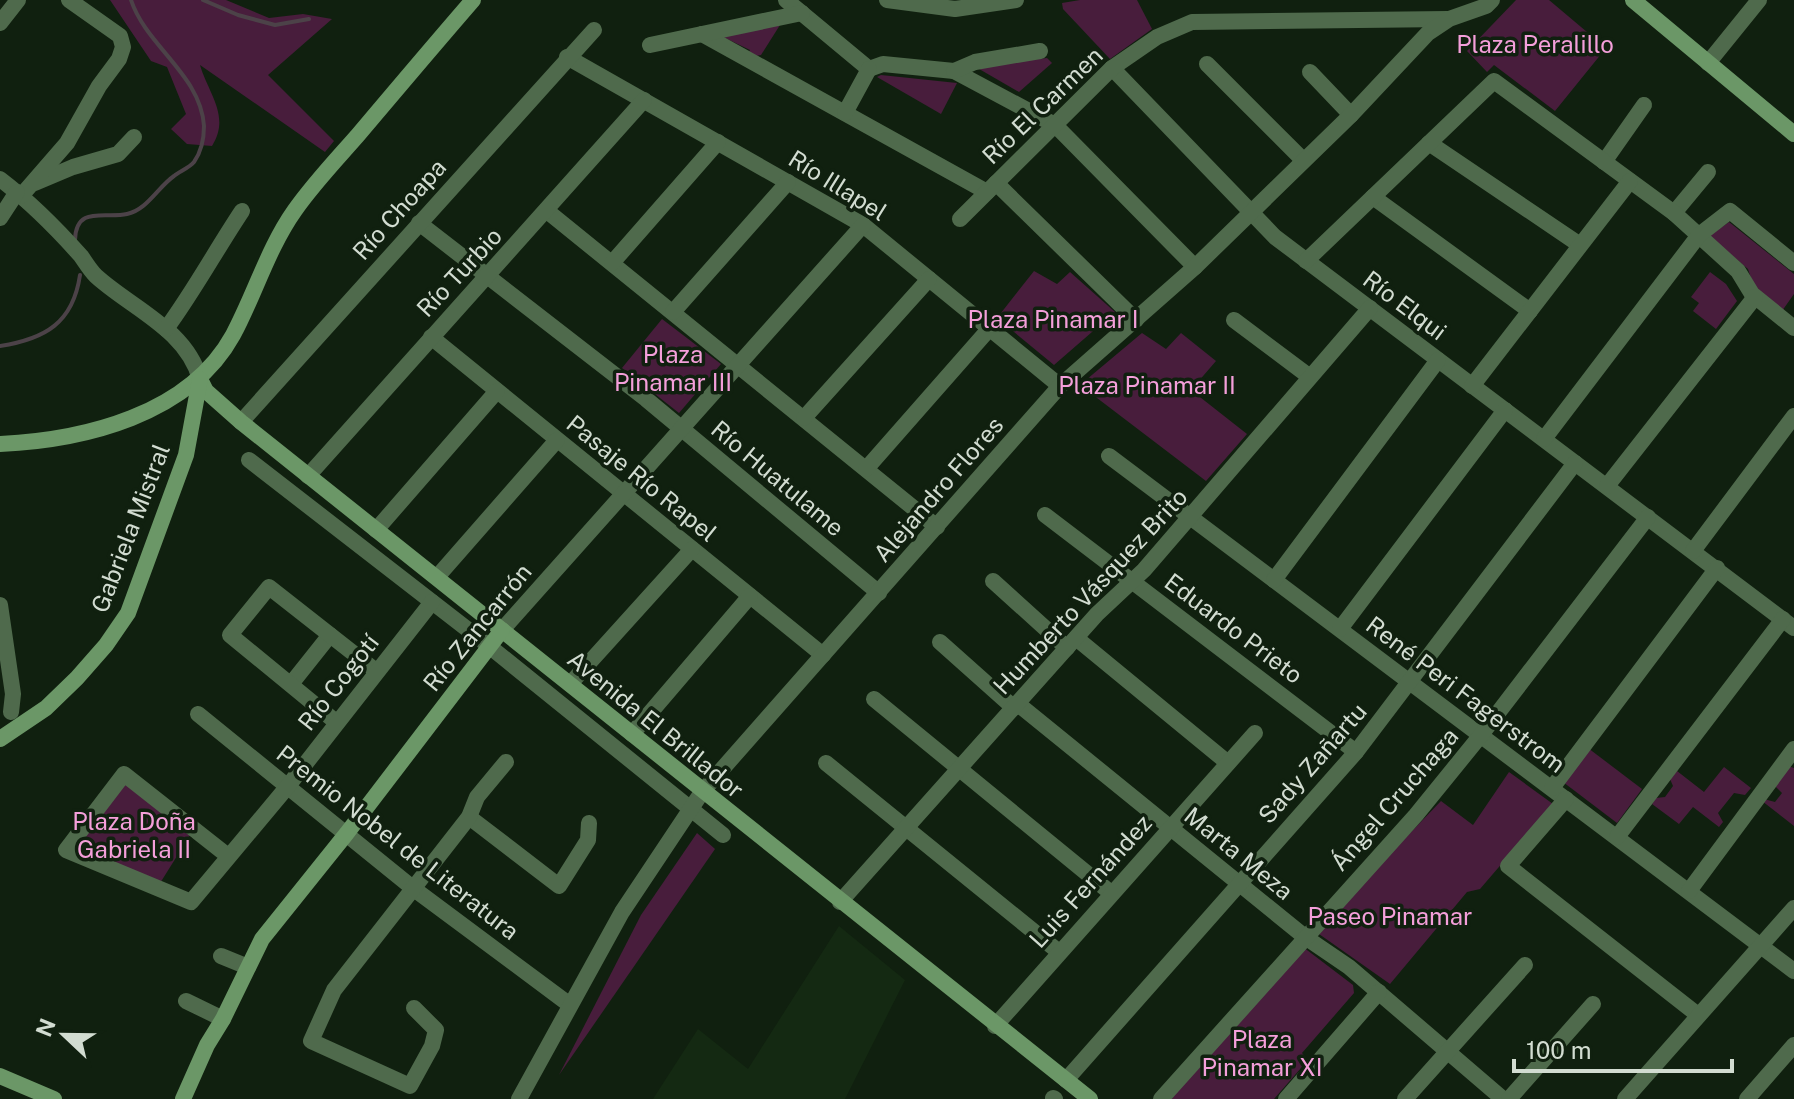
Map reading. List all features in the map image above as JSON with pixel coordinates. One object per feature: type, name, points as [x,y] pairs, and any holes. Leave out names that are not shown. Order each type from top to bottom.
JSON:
[{"type":"street","points":[[0,23],[18,0]]},
{"type":"street","points":[[0,218],[67,143],[99,86],[119,59],[123,47],[120,36],[69,0]]},
{"type":"street","points":[[0,444],[62,437],[120,421],[162,403],[200,379],[232,336],[270,253],[294,212],[473,0]]},
{"type":"street","points":[[786,0],[869,69]]},
{"type":"street","points":[[887,0],[955,9],[1016,0]]},
{"type":"street","points":[[1708,63],[1759,0]]},
{"type":"street","points":[[1637,1],[1708,63],[1791,127]]},
{"type":"street","name":"Alejandro Flores","points":[[519,1099],[622,912],[702,792],[1060,386],[1195,267],[1351,115],[1428,33],[1485,2]]},
{"type":"street","points":[[650,45],[802,13]]},
{"type":"street","name":"Río El Carmen","points":[[960,219],[1112,68],[1157,37],[1192,22],[1449,19]]},
{"type":"street","name":"Río Choapa","points":[[241,422],[594,30]]},
{"type":"street","points":[[702,34],[845,113],[992,187],[1136,320]]},
{"type":"street","points":[[954,71],[975,62],[1040,51]]},
{"type":"street","name":"Río Illapel","points":[[567,57],[863,225],[1060,386]]},
{"type":"street","points":[[845,113],[869,69],[883,64],[954,71],[1055,125],[1195,267]]},
{"type":"street","points":[[1207,64],[1303,160]]},
{"type":"street","name":"Río Elqui","points":[[1112,68],[1275,237],[1788,624]]},
{"type":"street","points":[[1310,72],[1351,115]]},
{"type":"street","points":[[1306,261],[1494,81],[1674,213],[1738,271],[1755,297],[1791,319]]},
{"type":"street","name":"Río Turbio","points":[[308,476],[644,100]]},
{"type":"street","points":[[1604,162],[1644,105]]},
{"type":"street","points":[[23,191],[73,167],[118,154],[134,137]]},
{"type":"street","points":[[612,263],[718,142]]},
{"type":"street","points":[[1429,143],[1580,245]]},
{"type":"street","points":[[1674,213],[1708,172]]},
{"type":"street","points":[[0,179],[23,191],[82,257],[94,275],[166,329],[192,358],[200,379]]},
{"type":"street","points":[[1472,386],[1630,181]]},
{"type":"street","points":[[673,312],[788,182]]},
{"type":"street","points":[[1373,197],[1530,311]]},
{"type":"street","points":[[166,329],[242,211]]},
{"type":"street","points":[[547,211],[937,527]]},
{"type":"street","points":[[1544,439],[1699,235],[1730,211],[1794,263]]},
{"type":"street","name":"Río Huatulame","points":[[419,223],[682,429],[879,593]]},
{"type":"street","name":"Río Zancarrón","points":[[183,1099],[207,1045],[270,927],[347,833],[502,630],[863,225]]},
{"type":"street","points":[[804,418],[929,279]]},
{"type":"street","points":[[1607,486],[1755,297]]},
{"type":"street","name":"Humberto Vásquez Brito","points":[[840,902],[1097,614],[1134,582],[1370,308]]},
{"type":"street","points":[[1234,320],[1310,377]]},
{"type":"street","points":[[866,469],[990,328]]},
{"type":"street","name":"Pasaje Río Rapel","points":[[431,337],[823,655]]},
{"type":"street","points":[[1274,580],[1438,360]]},
{"type":"street","name":"Avenida El Brillador","points":[[200,379],[206,391],[241,422],[1080,1092]]},
{"type":"street","name":"Gabriela Mistral","points":[[0,739],[10,714],[46,708],[106,645],[128,613],[186,455],[200,379]]},
{"type":"street","points":[[376,530],[497,391]]},
{"type":"street","points":[[1340,629],[1505,410]]},
{"type":"street","points":[[1693,551],[1794,416]]},
{"type":"street","points":[[437,577],[557,440]]},
{"type":"street","name":"René Peri Fagerstrom","points":[[1109,456],[1794,971]]},
{"type":"street","name":"Avenida El Brillador","points":[[249,460],[489,646],[723,835]]},
{"type":"street","name":"Sady Zañartu","points":[[1080,1092],[1239,884],[1356,752],[1411,683],[1575,463]]},
{"type":"street","name":"Eduardo Prieto","points":[[1045,515],[1356,752]]},
{"type":"street","name":"Ángel Cruchaga","points":[[1161,1099],[1416,815],[1648,517]]},
{"type":"street","points":[[570,684],[692,549]]},
{"type":"street","points":[[1552,788],[1717,568]]},
{"type":"street","points":[[993,581],[1228,763]]},
{"type":"street","points":[[336,722],[230,635],[269,587],[376,671]]},
{"type":"street","points":[[632,734],[750,596]]},
{"type":"street","name":"Río Cogotí","points":[[228,856],[124,774],[66,850],[191,902],[288,786],[432,602]]},
{"type":"street","points":[[0,605],[13,694],[10,714]]},
{"type":"street","points":[[1617,837],[1788,624]]},
{"type":"street","points":[[291,684],[330,635]]},
{"type":"street","name":"Marta Meza","points":[[940,642],[1305,937],[1337,958],[1506,1099]]},
{"type":"street","points":[[874,699],[1111,893]]},
{"type":"street","name":"Premio Nobel de Literatura","points":[[198,714],[414,889],[570,1005]]},
{"type":"street","name":"Luis Fernández","points":[[995,1026],[1255,733]]},
{"type":"street","points":[[1689,891],[1794,749]]},
{"type":"street","points":[[414,1008],[436,1030],[432,1046],[410,1086],[311,1041],[334,990],[469,817],[477,797],[506,762]]},
{"type":"street","points":[[826,763],[1059,952]]},
{"type":"street","points":[[1566,799],[1508,866],[1698,1015]]},
{"type":"street","points":[[469,817],[559,886],[588,840],[589,823]]},
{"type":"street","points":[[1625,1099],[1794,908]]},
{"type":"street","points":[[221,956],[248,967]]},
{"type":"street","points":[[1405,1099],[1525,965]]},
{"type":"street","points":[[1286,1099],[1379,992]]},
{"type":"street","points":[[186,1001],[223,1019]]},
{"type":"street","points":[[1506,1099],[1593,1004]]},
{"type":"street","points":[[1747,1099],[1794,1045]]},
{"type":"street","points":[[0,1076],[54,1099]]},
{"type":"shaded area","points":[[839,926],[905,980],[845,1099],[653,1099],[698,1029],[748,1069]]},
{"type":"green space","points":[[110,0],[226,0],[269,18],[303,14],[332,19],[268,75],[334,141],[325,152],[200,65],[216,105],[219,125],[212,146],[187,144],[171,129],[186,114],[167,67],[151,61]]},
{"type":"green space","points":[[1137,0],[1152,29],[1110,59],[1063,9],[1062,3]]},
{"type":"green space","name":"Plaza Peralillo","points":[[1516,0],[1549,0],[1606,48],[1555,111],[1494,65],[1487,72],[1467,51]]},
{"type":"green space","points":[[780,25],[761,55],[756,56],[723,37]]},
{"type":"green space","points":[[1047,58],[1052,63],[1019,92],[974,66]]},
{"type":"green space","points":[[877,77],[957,83],[941,114]]},
{"type":"green space","points":[[1729,222],[1794,274],[1794,294],[1782,311],[1755,291],[1748,269],[1709,236]]},
{"type":"green space","name":"Plaza Pinamar I","points":[[1034,271],[1057,284],[1070,272],[1115,312],[1054,365],[997,318]]},
{"type":"green space","points":[[1710,272],[1726,284],[1737,301],[1716,329],[1693,311],[1699,303],[1691,297]]},
{"type":"green space","name":"Plaza Pinamar III","points":[[662,319],[721,364],[679,413],[622,368]]},
{"type":"green space","name":"Plaza Pinamar II","points":[[1142,333],[1166,349],[1181,333],[1216,361],[1191,390],[1247,434],[1206,481],[1080,385]]},
{"type":"green space","points":[[1588,748],[1642,789],[1617,823],[1563,782]]},
{"type":"green space","points":[[1788,766],[1794,768],[1794,826],[1762,801],[1775,802],[1782,793],[1774,785]]},
{"type":"green space","points":[[1724,767],[1751,788],[1745,795],[1734,793],[1718,813],[1723,822],[1719,827],[1693,807],[1679,824],[1652,804],[1656,798],[1665,797],[1673,786],[1670,779],[1677,771],[1704,792]]},
{"type":"green space","name":"Paseo Pinamar","points":[[1509,772],[1553,804],[1480,889],[1467,892],[1390,984],[1319,934],[1361,884],[1441,801],[1473,825]]},
{"type":"green space","name":"Plaza Doña Gabriela II","points":[[126,781],[192,832],[157,888],[75,847]]},
{"type":"green space","points":[[697,833],[715,849],[559,1075],[641,915]]},
{"type":"green space","name":"Plaza Pinamar XI","points":[[1303,947],[1353,985],[1354,993],[1302,1053],[1308,1060],[1274,1099],[1171,1099]]},
{"type":"waterway","points":[[75,240],[80,222],[86,218],[127,214],[141,208],[176,174],[192,164],[202,145],[204,126],[201,108],[193,91],[148,32],[131,0]]},
{"type":"waterway","points":[[203,0],[238,15],[275,25],[309,19]]},
{"type":"waterway","points":[[0,346],[30,339],[54,326],[71,305],[80,275]]}]
